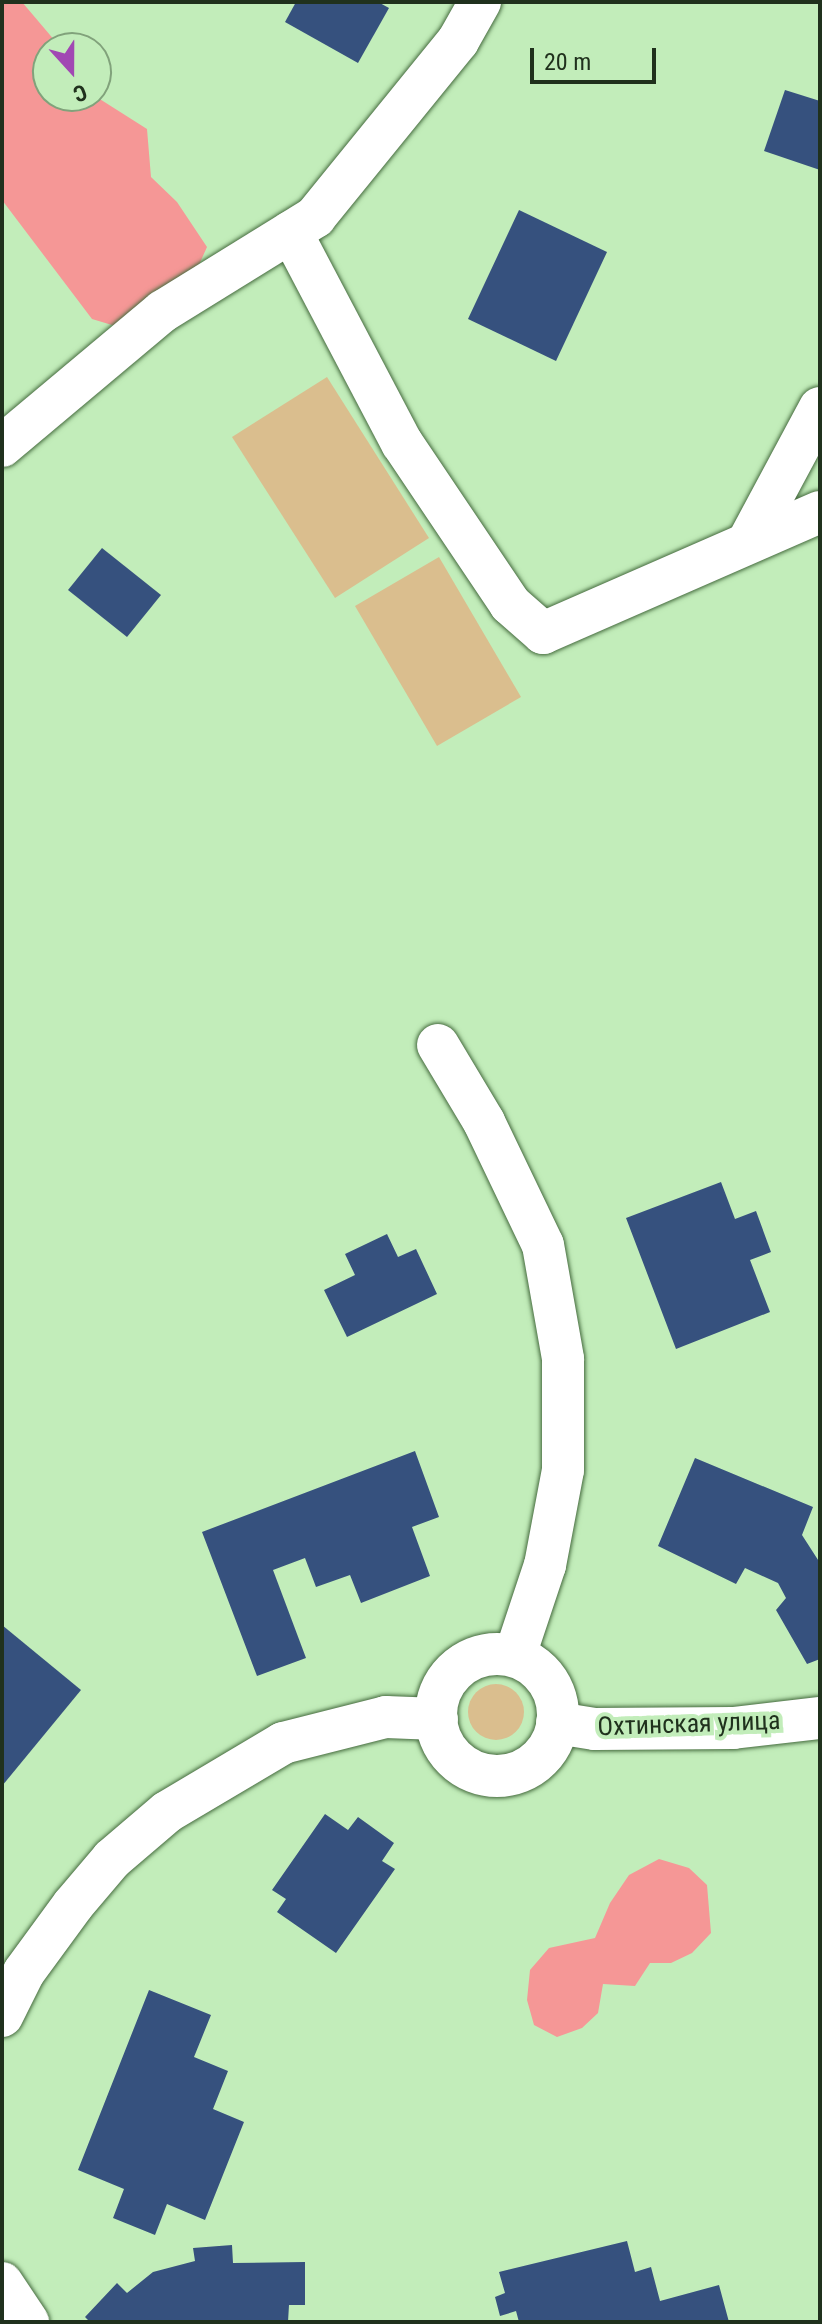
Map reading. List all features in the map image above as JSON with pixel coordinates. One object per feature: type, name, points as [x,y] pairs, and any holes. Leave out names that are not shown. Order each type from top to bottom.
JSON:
[{"type":"street","points":[[2,446],[163,311],[315,217],[458,41],[480,2]]},
{"type":"street","points":[[291,232],[402,443],[510,604],[543,633],[820,512]]},
{"type":"street","points":[[748,542],[820,408]]},
{"type":"street","points":[[438,1045],[484,1122],[543,1245],[563,1359],[563,1470],[545,1565],[515,1655]]},
{"type":"street","points":[[483,1655],[515,1655],[543,1673],[558,1701],[557,1723],[540,1761],[511,1776],[479,1775],[452,1758],[437,1729],[438,1697],[454,1670],[483,1655]]},
{"type":"street","points":[[2,2016],[24,1972],[73,1905],[112,1859],[167,1812],[283,1743],[386,1717],[437,1719]]},
{"type":"street","name":"Охтинская улица","points":[[557,1723],[595,1729],[733,1728],[820,1718]]},
{"type":"street","points":[[2,2283],[28,2322]]},
{"type":"shaded area","points":[[2,2],[22,2],[47,32],[32,32],[32,112],[112,112],[112,107],[147,129],[151,177],[177,202],[207,247],[198,267],[122,328],[92,319],[2,200]]},
{"type":"shaded area","points":[[327,377],[429,538],[335,598],[232,437]]},
{"type":"shaded area","points":[[439,557],[521,697],[437,746],[355,606]]},
{"type":"shaded area","points":[[496,1684],[516,1692],[524,1712],[516,1732],[496,1740],[476,1732],[468,1712],[476,1692]]},
{"type":"shaded area","points":[[659,1859],[689,1868],[707,1885],[711,1933],[692,1953],[671,1963],[650,1963],[635,1986],[603,1984],[598,2013],[582,2028],[557,2037],[534,2025],[527,2000],[530,1970],[549,1948],[595,1938],[610,1903],[629,1875]]},
{"type":"building","points":[[296,2],[378,2],[389,8],[358,63],[285,22]]},
{"type":"building","points":[[785,90],[820,101],[820,170],[764,151]]},
{"type":"building","points":[[519,210],[607,252],[556,361],[468,319]]},
{"type":"building","points":[[102,548],[161,595],[127,637],[68,590]]},
{"type":"building","points":[[721,1182],[735,1219],[756,1211],[771,1252],[750,1260],[770,1312],[676,1349],[626,1218]]},
{"type":"building","points":[[387,1234],[398,1257],[416,1249],[437,1294],[347,1337],[324,1290],[355,1275],[345,1254]]},
{"type":"building","points":[[415,1451],[439,1517],[412,1527],[430,1576],[361,1603],[350,1575],[316,1587],[305,1558],[273,1570],[306,1658],[257,1676],[202,1532]]},
{"type":"building","points":[[695,1458],[813,1507],[802,1535],[820,1563],[820,1659],[807,1664],[776,1610],[786,1598],[778,1583],[745,1568],[736,1584],[658,1546]]},
{"type":"building","points":[[2,1625],[81,1690],[2,1786]]},
{"type":"building","points":[[325,1814],[348,1830],[358,1817],[394,1843],[382,1861],[395,1869],[336,1953],[277,1912],[286,1899],[272,1890]]},
{"type":"building","points":[[149,1990],[211,2015],[194,2057],[228,2071],[213,2109],[244,2122],[205,2220],[167,2204],[155,2235],[113,2218],[124,2189],[78,2170]]},
{"type":"building","points":[[627,2241],[635,2272],[651,2267],[660,2301],[719,2285],[729,2322],[519,2322],[516,2311],[500,2316],[495,2297],[505,2293],[499,2272]]},
{"type":"building","points":[[232,2245],[233,2263],[305,2262],[305,2305],[289,2305],[288,2322],[90,2322],[85,2317],[117,2283],[127,2293],[153,2272],[195,2261],[193,2248]]}]
